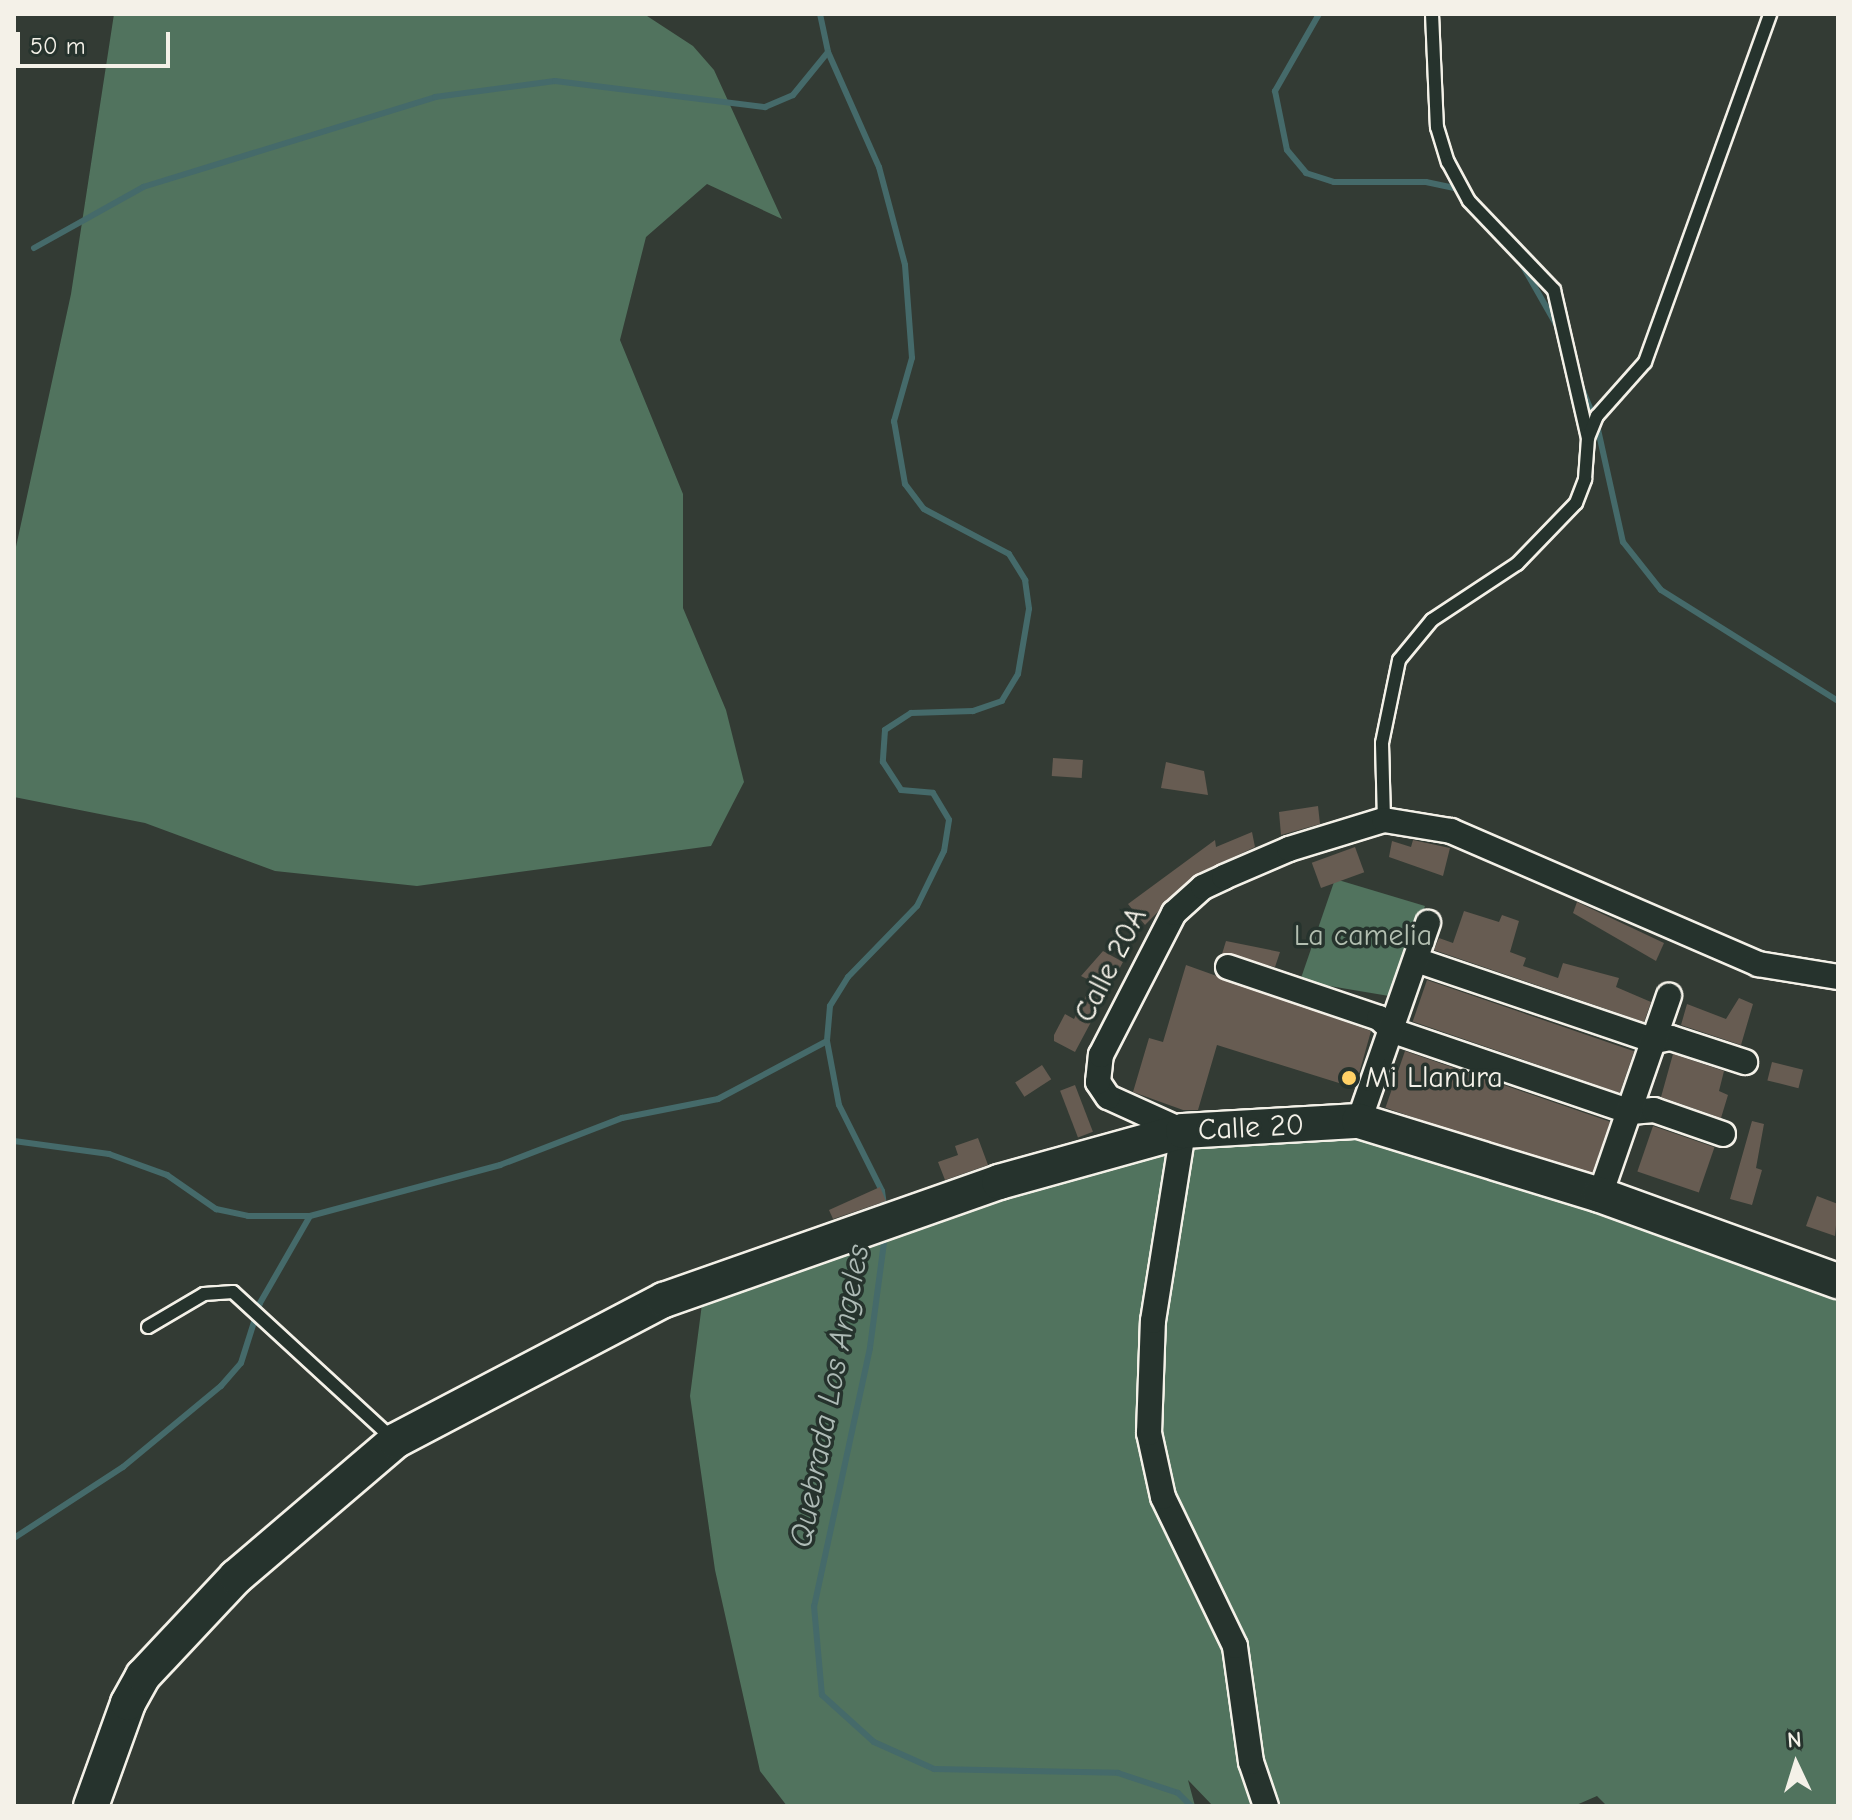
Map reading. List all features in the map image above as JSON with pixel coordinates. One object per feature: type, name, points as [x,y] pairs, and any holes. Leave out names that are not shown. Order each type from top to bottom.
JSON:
[{"type":"main road","name":"Calle 20","points":[[91,1806],[128,1703],[143,1676],[236,1577],[395,1441],[664,1300],[999,1182],[1183,1131],[1359,1121],[1600,1195],[1838,1281]]},
{"type":"street","points":[[1384,820],[1451,831],[1758,964],[1838,977]]},
{"type":"street","name":"Calle 20A","points":[[1183,1131],[1108,1097],[1097,1068],[1174,913],[1203,887],[1224,877],[1289,849],[1384,820]]},
{"type":"street","points":[[1359,1121],[1393,1031],[1428,923]]},
{"type":"street","points":[[1416,960],[1655,1041],[1671,1038],[1745,1062]]},
{"type":"street","points":[[1228,967],[1379,1018],[1393,1031],[1631,1112],[1654,1110],[1723,1134]]},
{"type":"street","points":[[1600,1195],[1669,996]]},
{"type":"street","points":[[1183,1131],[1153,1321],[1149,1433],[1163,1497],[1235,1646],[1251,1762],[1266,1806]]},
{"type":"lane","points":[[1384,820],[1382,743],[1399,660],[1432,620],[1517,564],[1576,503],[1585,479],[1588,438],[1554,290],[1533,263],[1469,201],[1448,162],[1437,127],[1432,14]]},
{"type":"lane","points":[[1588,438],[1597,416],[1645,362],[1770,14]]},
{"type":"lane","points":[[148,1327],[204,1294],[233,1292],[395,1441]]},
{"type":"green space","points":[[114,14],[644,14],[693,46],[714,70],[782,219],[707,184],[646,237],[620,340],[683,494],[683,608],[726,710],[744,782],[711,846],[417,886],[275,871],[145,823],[14,797],[14,556],[71,294]]},
{"type":"green space","name":"La camelia","points":[[1335,879],[1425,906],[1389,996],[1300,981]]},
{"type":"green space","points":[[1397,1131],[1838,1280],[1838,1806],[1607,1806],[1597,1796],[1574,1806],[1213,1806],[1188,1780],[1195,1806],[787,1806],[760,1771],[715,1570],[690,1396],[702,1304],[979,1195],[1166,1146]]},
{"type":"building","points":[[1053,758],[1083,760],[1082,778],[1052,776]]},
{"type":"building","points":[[1166,762],[1204,771],[1208,795],[1161,788]]},
{"type":"building","points":[[1318,806],[1320,824],[1281,835],[1279,812]]},
{"type":"building","points":[[1252,832],[1255,847],[1193,876],[1145,925],[1128,904],[1215,840],[1216,847]]},
{"type":"building","points":[[1413,840],[1450,848],[1443,876],[1389,857],[1392,841],[1411,847]]},
{"type":"building","points":[[1355,847],[1364,872],[1321,888],[1312,863]]},
{"type":"building","points":[[1577,902],[1664,943],[1656,961],[1573,913]]},
{"type":"building","points":[[1464,911],[1499,922],[1502,915],[1519,921],[1510,952],[1526,958],[1523,966],[1558,978],[1563,963],[1619,978],[1616,987],[1651,1002],[1644,1022],[1434,950],[1439,938],[1453,943]]},
{"type":"building","points":[[1226,941],[1280,952],[1275,967],[1222,954]]},
{"type":"building","points":[[1103,951],[1123,962],[1075,1052],[1054,1041],[1054,1035],[1065,1014],[1074,1019],[1093,982],[1081,976]]},
{"type":"building","points":[[1186,965],[1371,1031],[1355,1088],[1217,1045],[1198,1110],[1183,1110],[1133,1092],[1149,1038],[1163,1042]]},
{"type":"building","points":[[1427,980],[1634,1051],[1620,1093],[1413,1022]]},
{"type":"building","points":[[1739,998],[1753,1004],[1741,1045],[1681,1025],[1687,1004],[1726,1019]]},
{"type":"building","points":[[1405,1051],[1610,1122],[1591,1178],[1385,1108]]},
{"type":"building","points":[[1673,1054],[1724,1071],[1719,1091],[1728,1095],[1721,1118],[1661,1097]]},
{"type":"building","points":[[1772,1062],[1803,1070],[1798,1088],[1767,1080]]},
{"type":"building","points":[[1042,1065],[1051,1079],[1024,1097],[1015,1082]]},
{"type":"building","points":[[1075,1085],[1093,1132],[1078,1137],[1060,1091]]},
{"type":"building","points":[[1752,1121],[1764,1124],[1756,1168],[1762,1170],[1752,1205],[1730,1199]]},
{"type":"building","points":[[1653,1126],[1714,1147],[1699,1193],[1637,1171]]},
{"type":"building","points":[[978,1138],[988,1165],[945,1180],[938,1162],[958,1155],[955,1146]]},
{"type":"building","points":[[880,1187],[886,1201],[833,1219],[829,1210]]},
{"type":"building","points":[[1817,1196],[1838,1204],[1835,1236],[1806,1226]]},
{"type":"waterway","name":"Quebrada Los Angeles","points":[[820,14],[828,52],[879,167],[905,265],[912,358],[894,421],[905,484],[924,509],[1009,554],[1025,580],[1029,609],[1018,674],[1002,701],[973,711],[911,713],[885,730],[883,762],[901,790],[933,793],[949,820],[944,851],[917,906],[848,977],[830,1006],[827,1041],[839,1105],[882,1191],[885,1212]]},
{"type":"waterway","points":[[1319,14],[1275,91],[1287,150],[1306,173],[1334,182],[1426,182],[1460,189]]},
{"type":"waterway","points":[[34,248],[143,187],[435,97],[555,81],[765,107],[793,95],[828,52]]},
{"type":"waterway","points":[[1520,261],[1556,324]]},
{"type":"waterway","points":[[1581,386],[1597,425],[1623,542],[1661,590],[1838,701]]},
{"type":"waterway","points":[[14,1141],[109,1154],[167,1175],[216,1209],[248,1216],[310,1216],[500,1165],[622,1118],[718,1099],[827,1041]]},
{"type":"waterway","points":[[14,1538],[123,1467],[221,1386],[241,1363],[260,1303],[310,1216]]},
{"type":"waterway","name":"Quebrada Los Angeles","points":[[885,1235],[870,1348],[814,1606],[822,1695],[874,1742],[934,1769],[1118,1773],[1178,1793],[1191,1806]]},
{"type":"place","name":"Mi Llanura","points":[[1349,1078]]}]
